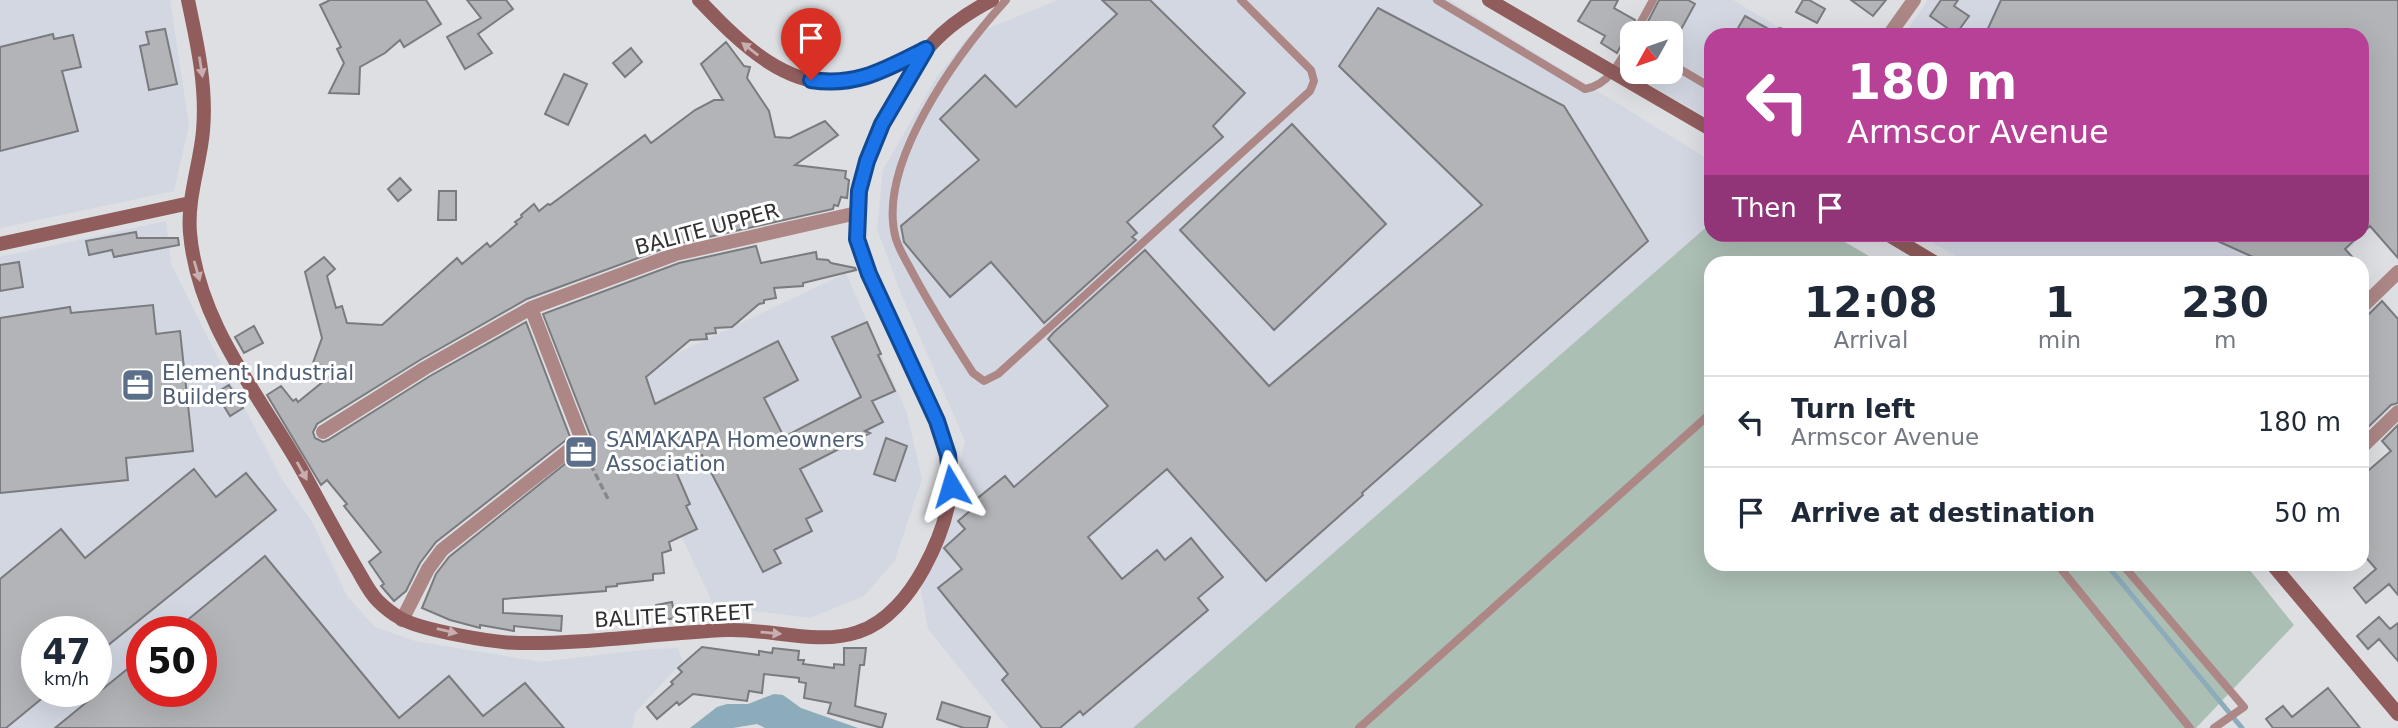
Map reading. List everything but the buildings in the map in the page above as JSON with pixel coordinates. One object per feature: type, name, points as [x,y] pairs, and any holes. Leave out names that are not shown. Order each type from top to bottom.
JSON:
[{"type":"main road","name":"BALITE STREET","points":[[188,0],[205,100],[202,141],[190,203],[189,229],[194,260],[209,309],[228,349],[376,599],[402,620],[461,635],[508,643],[558,644],[732,630],[824,637],[845,636],[865,631],[894,609],[915,584],[931,556],[943,523],[951,486],[950,465],[937,421],[869,274],[857,239],[857,213],[864,171],[882,124],[926,49]]},
{"type":"main road","points":[[699,0],[751,52],[792,74],[832,83],[854,80],[926,49],[962,17],[992,0]]},
{"type":"main road","points":[[1489,0],[1704,125]]},
{"type":"main road","points":[[0,244],[190,203]]},
{"type":"main road","points":[[1901,242],[1924,256]]},
{"type":"main road","points":[[2278,571],[2395,704]]},
{"type":"street","points":[[1894,28],[1914,0]]},
{"type":"street","name":"BALITE UPPER","points":[[323,432],[425,368],[531,308],[677,254],[857,213]]},
{"type":"street","points":[[2369,300],[2398,272]]},
{"type":"street","points":[[402,620],[428,569],[442,550],[582,440],[531,308]]},
{"type":"street","points":[[2369,440],[2398,412]]},
{"type":"lane","points":[[1006,0],[979,30],[919,119],[906,150],[891,214],[896,241],[919,285],[973,373],[984,381],[1006,367],[1310,91],[1314,80],[1311,70],[1241,0]]},
{"type":"lane","points":[[1437,0],[1585,89],[1598,84],[1613,72],[1620,60]]},
{"type":"lane","points":[[1642,21],[1653,0]]},
{"type":"lane","points":[[1684,72],[1704,83]]},
{"type":"lane","points":[[1359,728],[1704,419]]},
{"type":"lane","points":[[2062,571],[2190,728]]},
{"type":"lane","points":[[2128,571],[2244,707],[2218,726]]},
{"type":"path","points":[[582,440],[586,455],[608,499]]},
{"type":"shaded area","points":[[0,0],[170,0],[189,125],[174,191],[0,228]]},
{"type":"shaded area","points":[[1058,0],[1449,0],[1704,157],[1704,229],[1133,728],[1008,728],[928,629],[920,586],[949,514],[965,441],[902,296],[877,229],[883,170],[936,78],[969,36]]},
{"type":"shaded area","points":[[1656,0],[1733,0],[1779,28],[1704,28],[1704,116],[1649,84],[1684,84],[1684,21],[1645,21]]},
{"type":"shaded area","points":[[1928,0],[2398,0],[2398,202],[2369,229],[2369,28],[1909,28]]},
{"type":"shaded area","points":[[166,221],[171,264],[215,352],[282,479],[312,522],[347,596],[375,627],[415,641],[541,662],[678,648],[683,661],[635,713],[632,728],[0,728],[0,257]]},
{"type":"shaded area","points":[[1932,242],[2355,242],[2340,256],[1956,256]]},
{"type":"shaded area","points":[[846,273],[907,413],[922,479],[895,560],[864,596],[810,618],[714,606],[611,385]]},
{"type":"green space","points":[[1704,229],[1704,242],[1845,242],[1869,256],[1704,256],[1704,571],[2251,571],[2294,625],[2196,728],[1133,728]]},
{"type":"water","points":[[774,694],[783,695],[801,708],[858,728],[765,728],[757,724],[733,728],[690,728],[717,707],[748,704]]},
{"type":"waterway","points":[[2112,571],[2242,728]]},
{"type":"place","name":"Element Industrial Builders","points":[[138,385]]},
{"type":"place","name":"SAMAKAPA Homeowners Association","points":[[581,452]]},
{"type":"route","points":[[811,80],[832,83],[854,80],[874,74],[926,49],[882,124],[867,161],[859,191],[857,239],[869,274],[937,421],[948,455],[951,486]]}]
